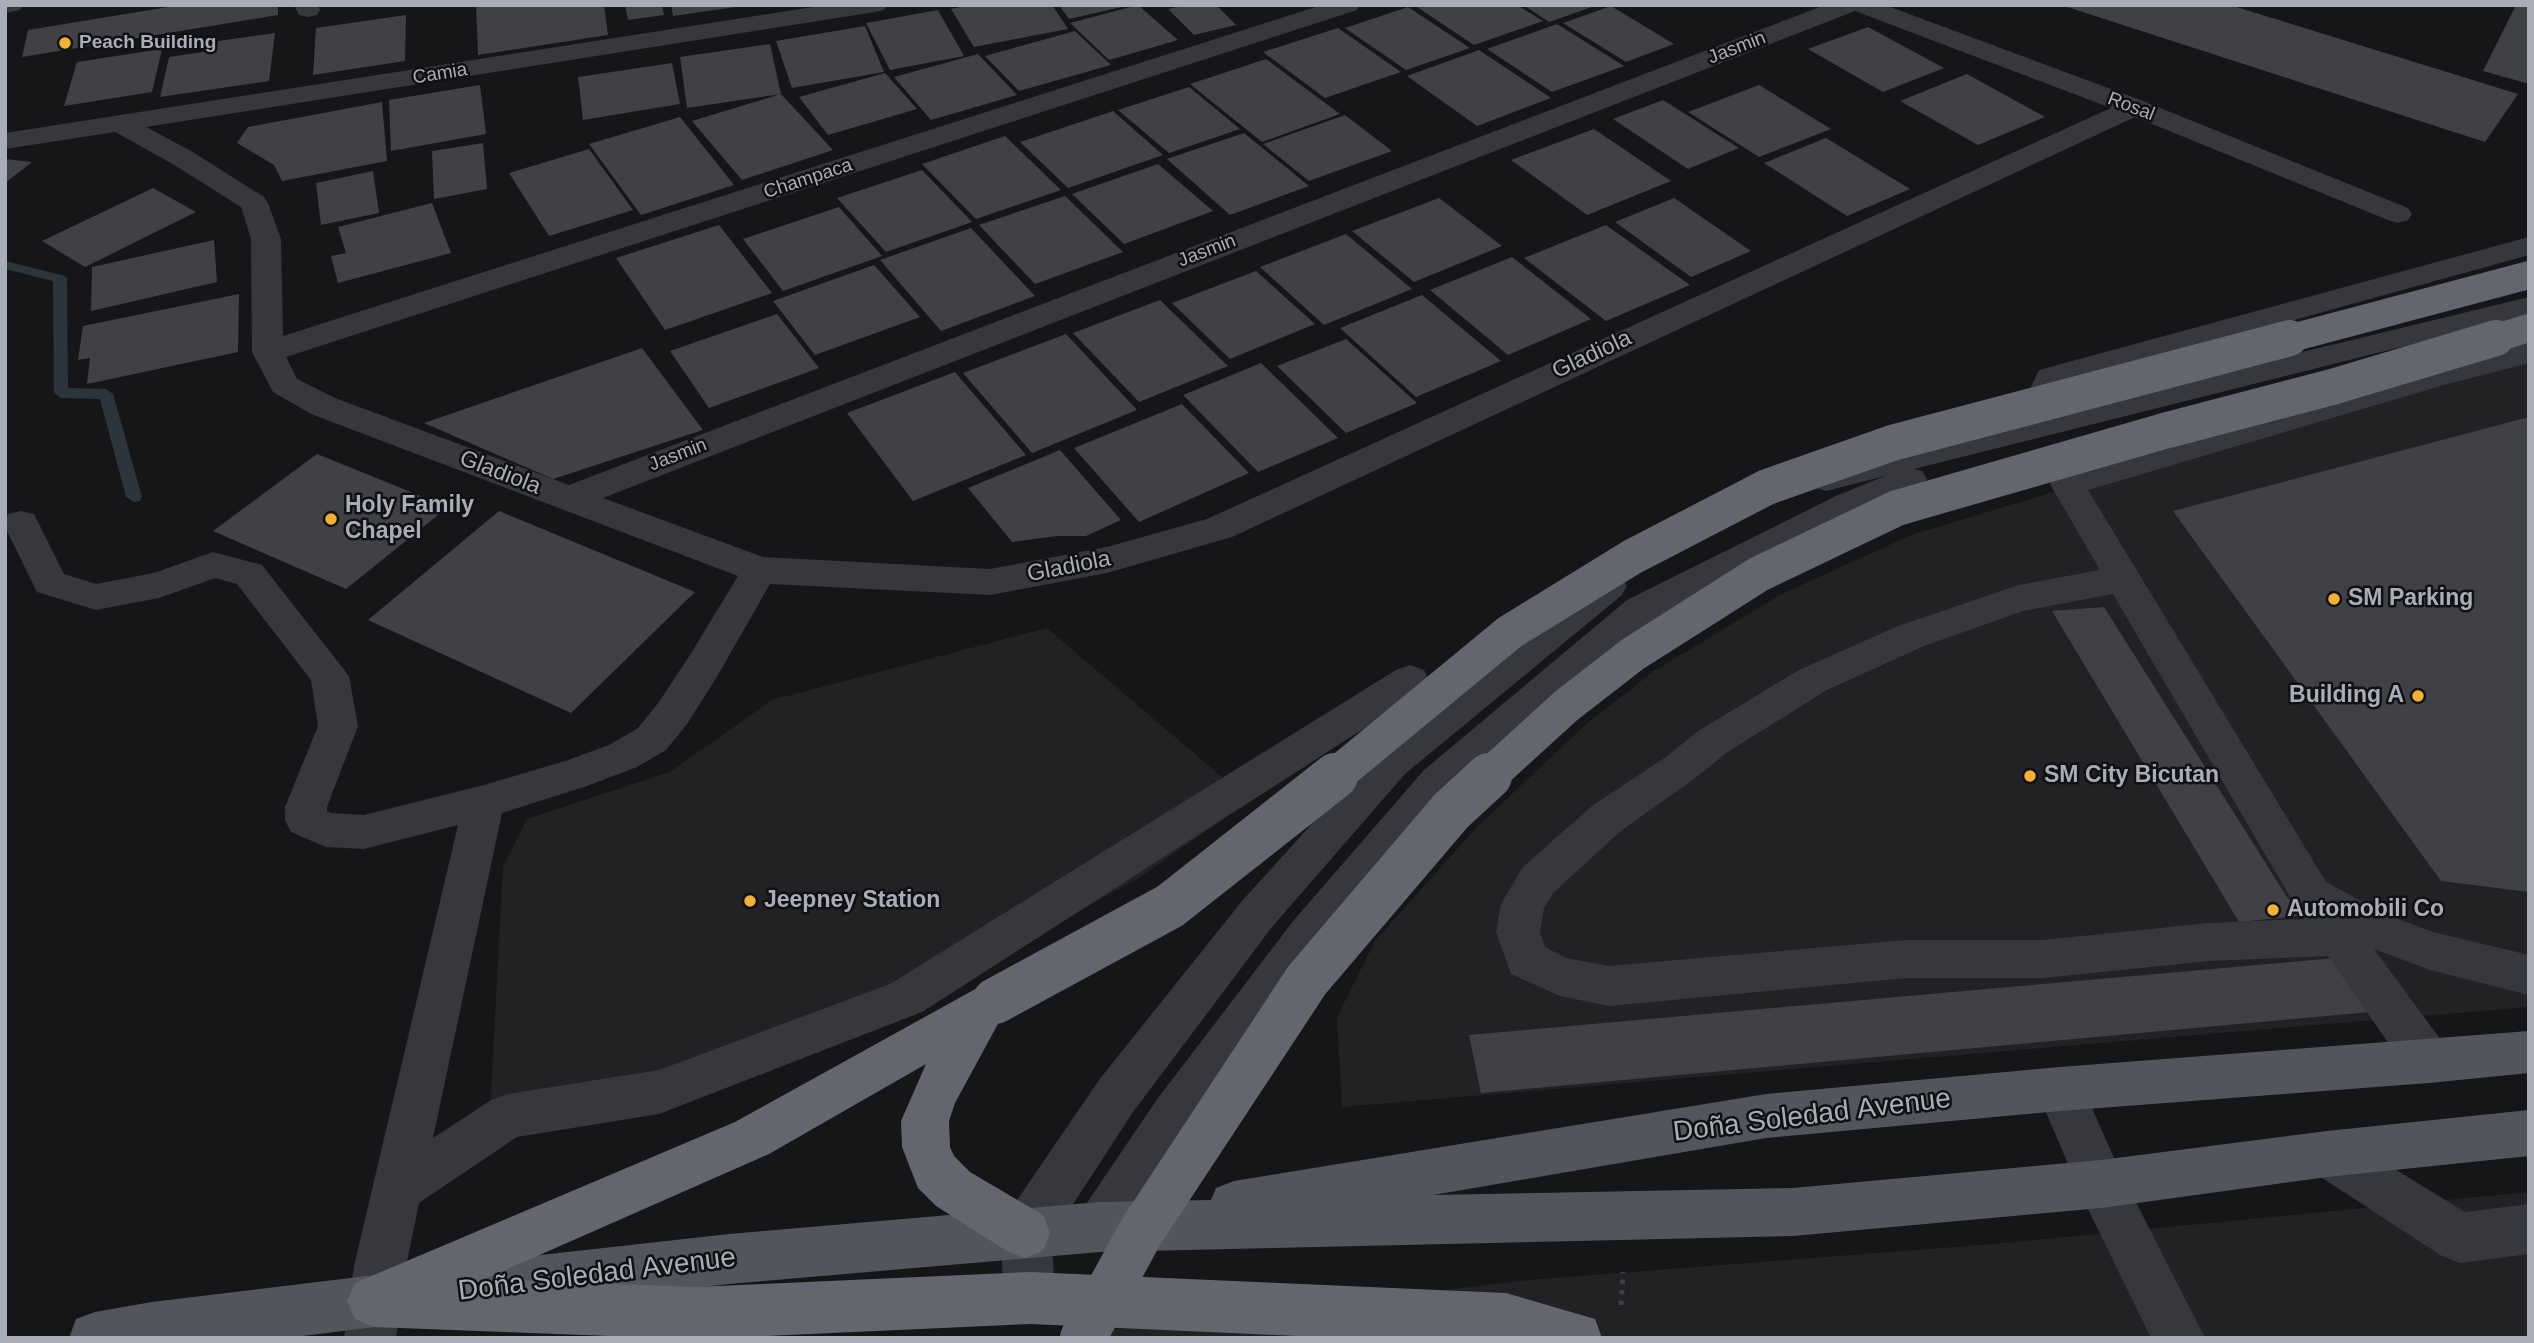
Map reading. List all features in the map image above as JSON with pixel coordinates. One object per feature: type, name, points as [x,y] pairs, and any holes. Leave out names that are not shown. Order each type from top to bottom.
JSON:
[{"type":"highway","points":[[372,1320],[752,1138],[989,1004],[1170,906],[1276,825],[1510,632],[1633,557],[1767,487],[1892,443],[2529,275]]},
{"type":"highway","points":[[1083,1338],[1141,1232],[1307,981],[1451,811],[1566,706],[1633,654],[1759,575],[1897,508],[2164,431],[2332,387],[2529,328]]},
{"type":"highway","points":[[989,1004],[934,1096],[925,1121],[926,1147],[935,1171],[953,1189],[1025,1233]]},
{"type":"highway","points":[[372,1320],[695,1313],[1030,1298],[1506,1319],[1576,1338]]},
{"type":"main road","name":"Doña Soledad Avenue","points":[[1100,1227],[1766,1116],[2060,1089],[2429,1062],[2529,1052]]},
{"type":"main road","name":"Doña Soledad Avenue","points":[[108,1337],[152,1328],[372,1320],[700,1262],[1025,1233],[1100,1227],[1793,1212],[2101,1184],[2327,1154],[2529,1133]]},
{"type":"street","points":[[5,6],[11,5]]},
{"type":"street","name":"Camia","points":[[5,141],[122,125],[875,5]]},
{"type":"street","name":"Champaca","points":[[268,352],[1301,12],[1348,5]]},
{"type":"street","name":"Jasmin","points":[[567,499],[1848,5]]},
{"type":"street","name":"Rosal","points":[[1862,5],[2134,107],[2398,214]]},
{"type":"street","name":"Gladiola","points":[[122,125],[181,157],[254,203],[266,239],[268,352],[284,385],[323,406],[760,570],[990,582],[1107,560],[1219,528],[2134,107]]},
{"type":"street","points":[[1100,1227],[1175,1114],[1310,933],[1438,782],[1640,610],[1848,504],[2027,432],[2050,377],[2529,246]]},
{"type":"street","points":[[1030,1298],[1025,1233],[1116,1097],[1248,925],[1391,762],[1603,589],[1819,481],[2027,432],[2529,306]]},
{"type":"street","points":[[2067,484],[2434,377],[2529,353]]},
{"type":"street","points":[[2027,432],[2067,484],[2308,891],[2429,1062]]},
{"type":"street","points":[[22,523],[50,583],[96,597],[159,585],[214,565],[249,574],[330,676],[338,726],[306,807],[306,820],[326,830],[363,832],[484,802],[573,775],[622,756],[652,739],[704,665],[760,570]]},
{"type":"street","points":[[2123,579],[2018,598],[1911,636],[1813,680],[1712,742],[1680,768],[1607,818],[1538,880],[1522,904],[1518,932],[1527,960],[1560,976],[1609,986],[1906,959],[2043,959],[2209,942],[2340,936]]},
{"type":"street","points":[[397,1189],[508,1116],[659,1092],[906,998],[1410,680]]},
{"type":"street","points":[[372,1320],[397,1189],[484,802]]},
{"type":"street","points":[[2308,891],[2369,927],[2430,951],[2529,975]]},
{"type":"street","points":[[2060,1089],[2101,1184],[2179,1338]]},
{"type":"street","points":[[2327,1154],[2460,1237],[2529,1229]]},
{"type":"path","points":[[1620,1310],[1624,1269]]},
{"type":"shaded area","name":"SM City Bicutan","points":[[2529,348],[2529,1007],[1342,1107],[1337,1017],[1375,941],[1476,828],[1585,725],[1654,671],[1780,595],[1911,535]]},
{"type":"shaded area","points":[[1047,628],[1250,801],[1140,877],[929,997],[489,1131],[503,866],[527,819],[670,772],[772,700]]},
{"type":"shaded area","points":[[2529,1192],[2529,1338],[1040,1338],[1528,1280],[1993,1244]]},
{"type":"building","name":"Peach Building","points":[[180,5],[278,5],[278,15],[22,57],[28,30]]},
{"type":"building","points":[[476,5],[604,5],[608,35],[478,55]]},
{"type":"building","points":[[625,5],[662,5],[664,15],[628,20]]},
{"type":"building","points":[[671,5],[735,5],[736,7],[673,16]]},
{"type":"building","points":[[968,5],[1052,5],[1068,29],[974,47],[951,9]]},
{"type":"building","points":[[1059,5],[1121,5],[1122,7],[1069,19]]},
{"type":"building","points":[[1138,5],[1178,40],[1109,60],[1070,23]]},
{"type":"building","points":[[1186,5],[1216,5],[1236,25],[1194,35],[1168,9]]},
{"type":"building","points":[[1414,5],[1517,5],[1543,21],[1474,45]]},
{"type":"building","points":[[1523,5],[1595,5],[1595,6],[1549,22]]},
{"type":"building","points":[[2061,5],[2230,5],[2518,94],[2485,142]]},
{"type":"building","points":[[2516,5],[2529,5],[2529,84],[2483,71]]},
{"type":"building","points":[[1611,6],[1674,44],[1626,62],[1563,23]]},
{"type":"building","points":[[1408,7],[1470,48],[1406,70],[1345,28]]},
{"type":"building","points":[[938,10],[964,56],[890,70],[866,23]]},
{"type":"building","points":[[406,15],[405,61],[313,75],[316,28]]},
{"type":"building","points":[[1557,24],[1624,66],[1552,92],[1487,49]]},
{"type":"building","points":[[865,26],[884,72],[792,88],[776,41]]},
{"type":"building","points":[[1868,27],[1944,68],[1883,92],[1808,49]]},
{"type":"building","points":[[1338,28],[1401,72],[1325,98],[1263,52]]},
{"type":"building","points":[[1075,31],[1111,65],[1019,91],[985,56]]},
{"type":"building","points":[[275,33],[269,81],[160,97],[169,57],[216,50],[218,41]]},
{"type":"building","points":[[770,44],[781,94],[687,108],[680,57]]},
{"type":"building","points":[[162,49],[152,92],[64,106],[77,62]]},
{"type":"building","points":[[1479,50],[1551,98],[1477,126],[1407,76]]},
{"type":"building","points":[[978,54],[1017,95],[931,120],[894,77]]},
{"type":"building","points":[[1266,59],[1340,114],[1262,142],[1190,84]]},
{"type":"building","points":[[672,63],[680,104],[583,120],[578,77]]},
{"type":"building","points":[[885,73],[917,109],[828,135],[799,97]]},
{"type":"building","points":[[1967,74],[2045,117],[1978,145],[1900,101]]},
{"type":"building","points":[[480,85],[486,134],[391,151],[389,100]]},
{"type":"building","points":[[1759,85],[1831,129],[1759,157],[1688,112]]},
{"type":"building","points":[[1189,87],[1240,129],[1169,153],[1118,110]]},
{"type":"building","points":[[781,94],[833,150],[742,180],[692,121]]},
{"type":"building","points":[[1663,100],[1739,148],[1688,169],[1613,119]]},
{"type":"building","points":[[382,102],[387,161],[282,181],[274,165],[237,143],[248,127]]},
{"type":"building","points":[[1113,111],[1163,155],[1068,188],[1020,142]]},
{"type":"building","points":[[1345,115],[1392,151],[1309,181],[1263,144]]},
{"type":"building","points":[[680,117],[734,185],[641,215],[589,144]]},
{"type":"building","points":[[1594,129],[1671,181],[1587,215],[1511,160]]},
{"type":"building","points":[[1244,133],[1309,186],[1230,215],[1167,159]]},
{"type":"building","points":[[1005,136],[1061,190],[976,219],[922,164]]},
{"type":"building","points":[[1826,138],[1910,189],[1847,216],[1764,163]]},
{"type":"building","points":[[483,143],[487,189],[434,199],[432,151]]},
{"type":"building","points":[[589,149],[633,210],[549,236],[509,173]]},
{"type":"building","points":[[5,159],[32,162],[5,183]]},
{"type":"building","points":[[1158,164],[1213,211],[1124,244],[1072,194]]},
{"type":"building","points":[[922,170],[972,222],[886,252],[837,198]]},
{"type":"building","points":[[373,171],[379,213],[321,225],[316,183]]},
{"type":"building","points":[[153,188],[196,212],[85,267],[42,241]]},
{"type":"building","points":[[1065,196],[1123,252],[1035,284],[979,225]]},
{"type":"building","points":[[1439,198],[1502,246],[1414,282],[1352,231]]},
{"type":"building","points":[[1674,198],[1751,251],[1691,277],[1615,222]]},
{"type":"building","points":[[432,203],[451,253],[338,283],[331,256],[346,253],[338,227]]},
{"type":"building","points":[[839,207],[882,256],[783,291],[743,239]]},
{"type":"building","points":[[719,225],[772,293],[665,330],[616,258]]},
{"type":"building","points":[[1606,225],[1690,285],[1606,321],[1524,258]]},
{"type":"building","points":[[971,228],[1035,296],[941,331],[880,260]]},
{"type":"building","points":[[1346,234],[1412,289],[1324,325],[1260,267]]},
{"type":"building","points":[[214,240],[217,282],[91,311],[92,267]]},
{"type":"building","points":[[1512,257],[1591,319],[1508,355],[1430,290]]},
{"type":"building","points":[[874,265],[920,317],[815,355],[773,301]]},
{"type":"building","points":[[1256,271],[1315,324],[1230,359],[1172,303]]},
{"type":"building","points":[[239,294],[238,352],[87,384],[90,358],[78,360],[83,326]]},
{"type":"building","points":[[1422,295],[1501,361],[1416,397],[1340,328]]},
{"type":"building","points":[[1160,300],[1228,366],[1139,402],[1073,333]]},
{"type":"building","points":[[777,314],[819,368],[709,408],[670,351]]},
{"type":"building","points":[[1066,334],[1137,410],[1032,453],[963,373]]},
{"type":"building","points":[[1346,339],[1417,403],[1346,433],[1277,366]]},
{"type":"building","points":[[642,348],[703,430],[553,479],[424,423]]},
{"type":"building","points":[[1261,363],[1338,438],[1258,472],[1183,395]]},
{"type":"building","points":[[955,372],[1026,455],[913,501],[847,413]]},
{"type":"building","points":[[1182,404],[1249,473],[1139,522],[1074,448]]},
{"type":"building","name":"Building A","points":[[2529,417],[2529,892],[2441,881],[2173,511]]},
{"type":"building","points":[[1060,450],[1121,520],[1086,536],[1057,536],[1012,542],[968,488]]},
{"type":"building","name":"Holy Family Chapel","points":[[317,454],[448,507],[346,589],[213,531]]},
{"type":"building","points":[[499,511],[695,592],[571,713],[368,620]]},
{"type":"building","points":[[2104,607],[2299,916],[2239,922],[2052,611]]},
{"type":"building","points":[[2336,958],[2370,1012],[1481,1093],[1469,1035]]},
{"type":"waterway","points":[[5,265],[60,279],[61,393],[106,394],[134,497]]},
{"type":"place","name":"Peach Building","points":[[65,43]]},
{"type":"place","name":"Holy Family Chapel","points":[[331,519]]},
{"type":"place","name":"SM Parking","points":[[2334,599]]},
{"type":"place","name":"Building A","points":[[2418,696]]},
{"type":"place","name":"SM City Bicutan","points":[[2030,776]]},
{"type":"place","name":"Jeepney Station","points":[[750,901]]},
{"type":"place","name":"Automobili Co","points":[[2273,910]]}]
